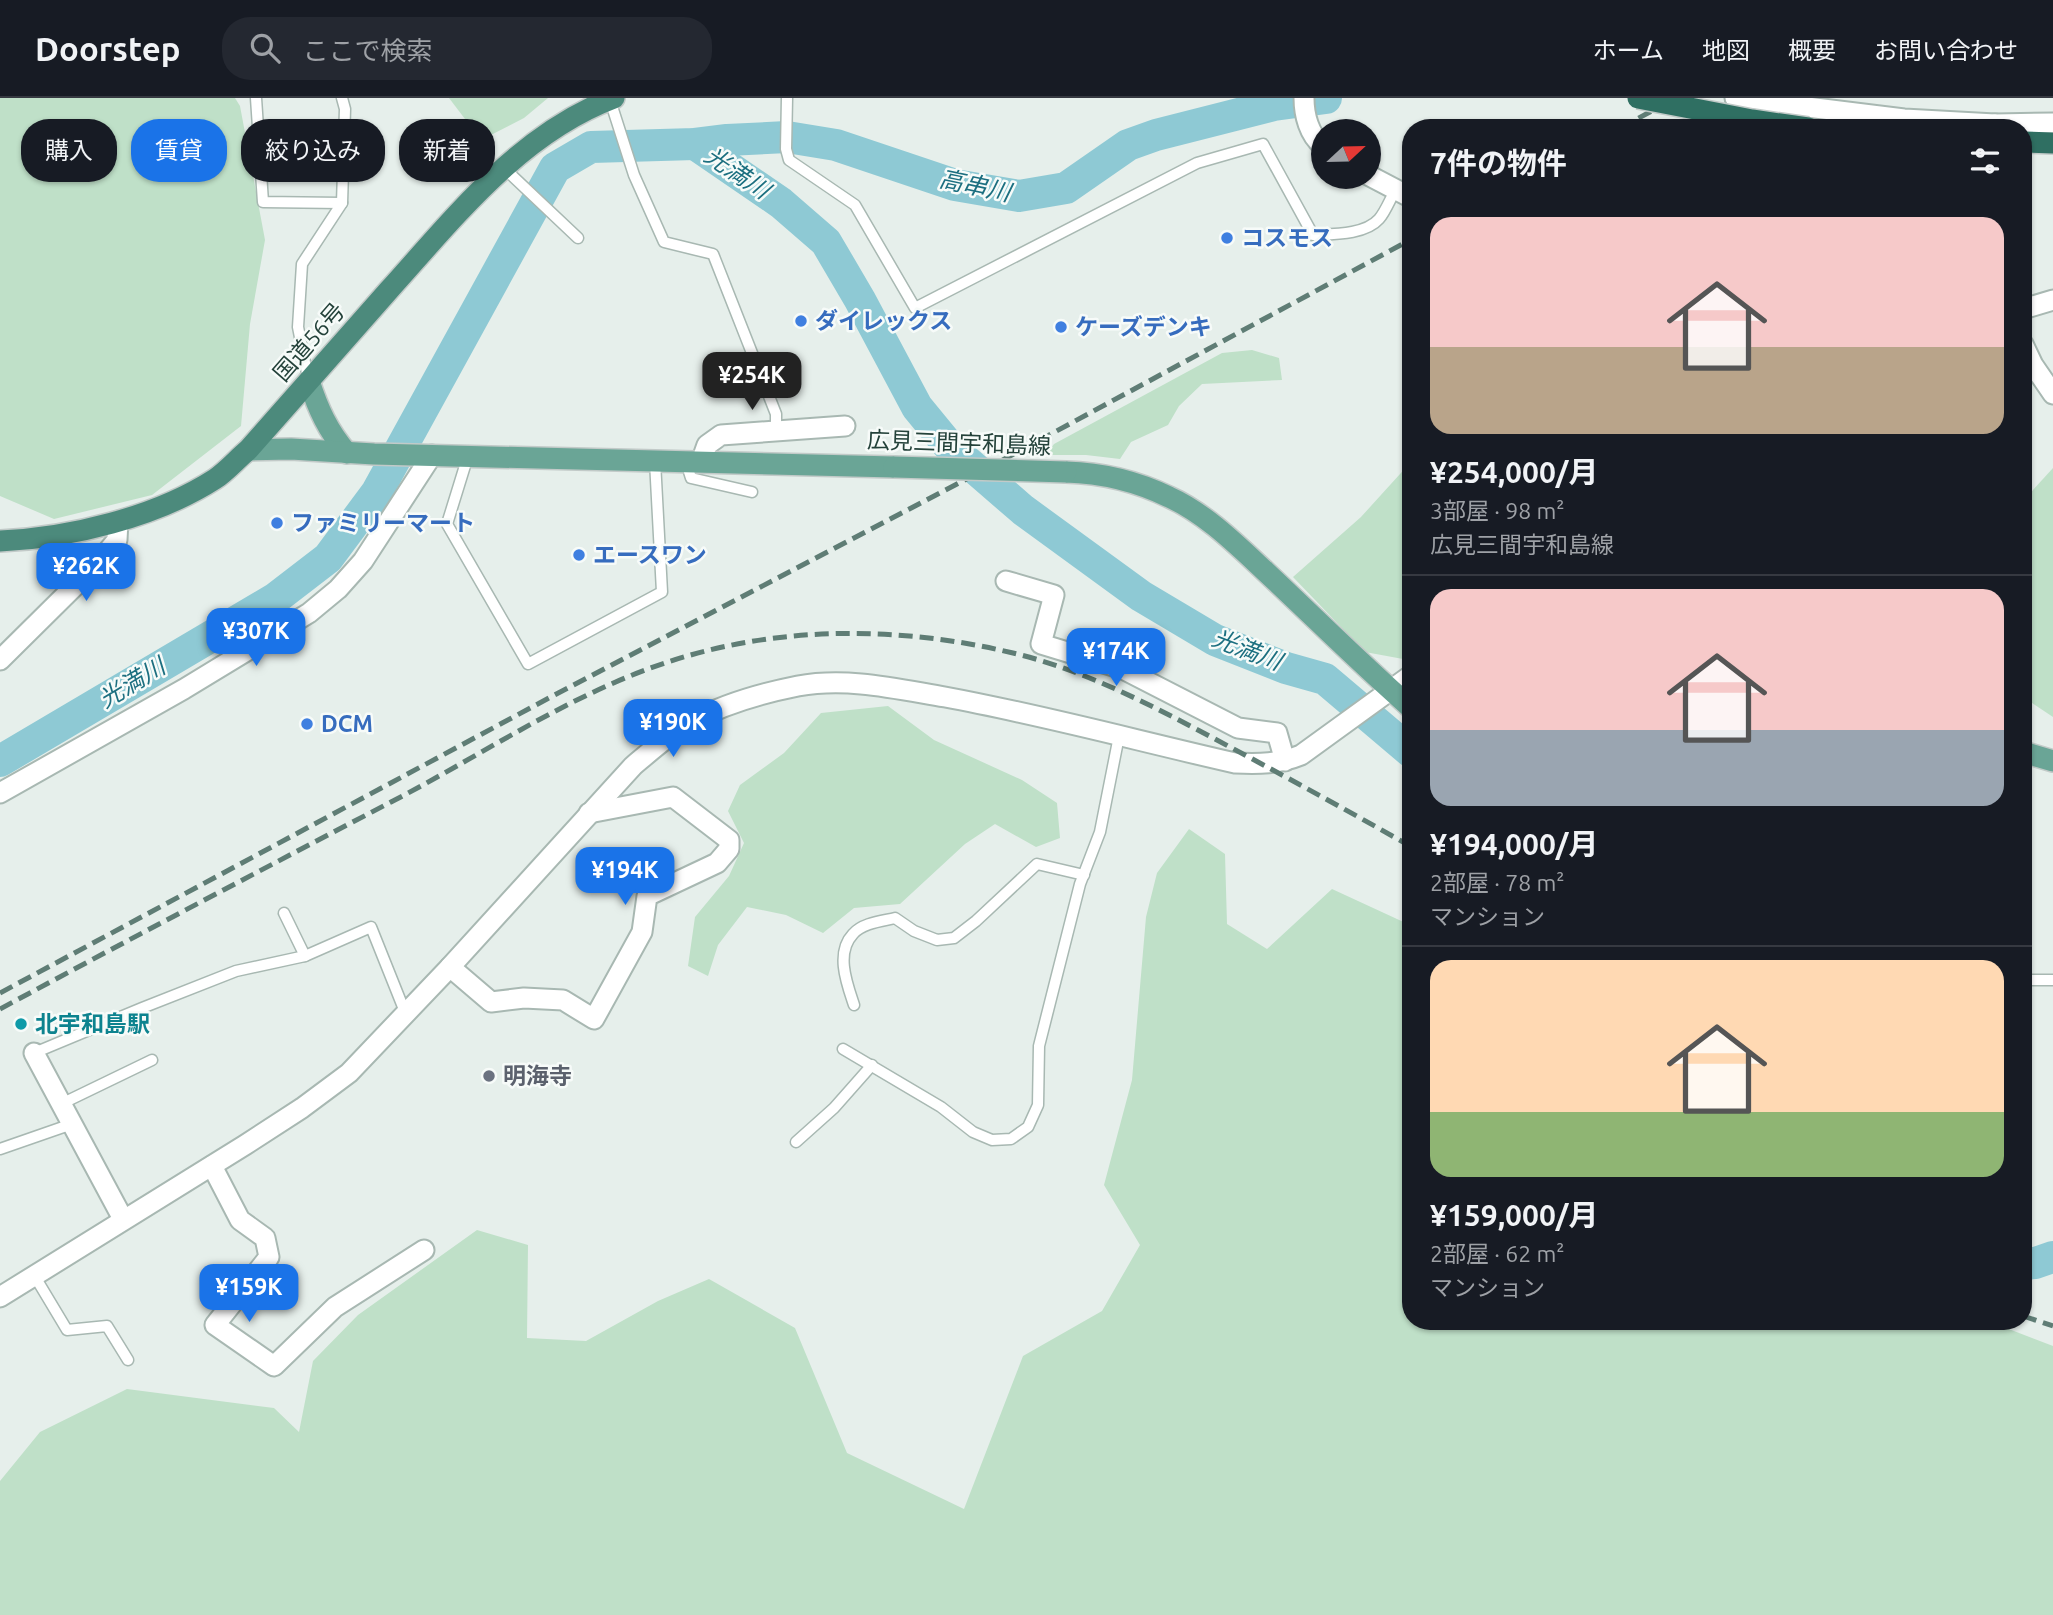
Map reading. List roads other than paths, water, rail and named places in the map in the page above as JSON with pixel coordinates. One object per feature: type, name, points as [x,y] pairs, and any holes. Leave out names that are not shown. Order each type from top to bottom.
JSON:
[{"type":"highway","points":[[1639,98],[1747,119]]},
{"type":"highway","name":"国道56号","points":[[0,541],[87,528],[137,516],[217,478],[248,450],[453,219],[504,168],[580,106],[612,99]]},
{"type":"highway","points":[[2032,142],[2053,143]]},
{"type":"main road","points":[[309,381],[330,433],[347,453]]},
{"type":"main road","points":[[248,450],[291,449],[347,453]]},
{"type":"main road","name":"広見三間宇和島線","points":[[347,453],[1094,473],[1171,497],[1204,519],[1255,562],[1402,700]]},
{"type":"main road","points":[[2032,755],[2053,761]]},
{"type":"street","points":[[1735,98],[1905,119]]},
{"type":"street","points":[[1304,104],[1311,131]]},
{"type":"street","points":[[2032,124],[2053,123]]},
{"type":"street","points":[[1381,182],[1402,192]]},
{"type":"street","points":[[2032,306],[2053,299]]},
{"type":"street","points":[[2032,363],[2053,394]]},
{"type":"street","points":[[693,462],[707,445],[721,435],[845,426]]},
{"type":"street","points":[[0,793],[184,689],[309,613],[338,589],[363,561],[427,455]]},
{"type":"street","points":[[0,660],[97,564],[117,540],[118,521]]},
{"type":"street","points":[[1006,581],[1054,595],[1041,644],[1123,668],[1238,727],[1277,733],[1285,761]]},
{"type":"street","points":[[0,1297],[212,1166],[302,1108],[349,1073],[450,967],[633,765],[692,722],[748,699],[799,686],[841,682],[884,686],[995,707],[1235,763],[1263,764],[1285,761],[1301,755],[1402,682]]},
{"type":"street","points":[[450,967],[491,1002],[524,998],[563,1000],[594,1019],[642,932],[647,896],[717,863],[729,849],[729,840],[673,797],[589,813]]},
{"type":"street","points":[[34,1053],[123,1219]]},
{"type":"street","points":[[212,1166],[240,1220],[265,1238],[269,1257],[215,1325],[274,1366],[335,1307],[424,1250]]},
{"type":"lane","points":[[256,98],[263,202],[342,203]]},
{"type":"lane","points":[[309,381],[298,327],[302,264],[342,203],[345,110],[342,98]]},
{"type":"lane","points":[[787,98],[786,149],[789,160],[855,205],[915,308],[1197,163],[1263,144],[1313,235],[1370,227],[1402,194]]},
{"type":"lane","points":[[612,99],[630,166],[664,242],[713,254],[776,414],[776,431]]},
{"type":"lane","points":[[504,168],[578,238]]},
{"type":"lane","points":[[468,456],[447,524],[528,664],[662,592],[655,461]]},
{"type":"lane","points":[[693,462],[691,478],[752,492]]},
{"type":"lane","points":[[843,1049],[941,1107],[973,1132],[992,1140],[1011,1139],[1028,1127],[1038,1105],[1039,1046],[1084,875],[1100,832],[1119,736]]},
{"type":"lane","points":[[853,1005],[845,977],[844,952],[853,934],[867,925],[895,918],[915,931],[937,940],[954,938],[1037,864],[1084,875]]},
{"type":"lane","points":[[284,913],[305,957]]},
{"type":"lane","points":[[34,1053],[236,971],[305,957],[371,927],[405,1012]]},
{"type":"lane","points":[[2032,980],[2053,980]]},
{"type":"lane","points":[[61,1104],[152,1060]]},
{"type":"lane","points":[[796,1142],[834,1108],[872,1065]]},
{"type":"lane","points":[[0,1149],[72,1124]]},
{"type":"lane","points":[[34,1275],[67,1330],[107,1326],[128,1360]]},
{"type":"waterway","name":"光満川","points":[[0,761],[276,598],[328,558],[377,492],[555,168],[591,147],[695,144],[787,137],[836,145],[955,185],[1019,196],[1066,188],[1128,145],[1156,135],[1274,105],[1326,98]]},
{"type":"waterway","name":"光満川","points":[[695,144],[781,203],[826,242],[917,407],[949,446],[1023,510],[1141,596],[1215,640],[1286,668],[1325,679],[1402,744]]},
{"type":"waterway","name":"光満川","points":[[2032,1263],[2053,1257]]},
{"type":"railway","points":[[1637,119],[1676,98]]},
{"type":"railway","points":[[0,993],[547,699],[1001,461],[1402,244]]},
{"type":"railway","points":[[0,1009],[425,784],[561,708],[632,675],[668,662],[753,641],[796,636],[883,634],[970,644],[1039,660],[1091,678],[1165,713],[1402,842]]},
{"type":"railway","points":[[2032,1319],[2053,1326]]},
{"type":"place","name":"コスモス","points":[[1227,238]]},
{"type":"place","name":"ダイレックス","points":[[801,321]]},
{"type":"place","name":"ケーズデンキ","points":[[1061,327]]},
{"type":"place","name":"ファミリーマート","points":[[277,523]]},
{"type":"place","name":"エースワン","points":[[579,555]]},
{"type":"place","name":"DCM","points":[[307,724]]},
{"type":"place","name":"北宇和島駅","points":[[21,1024]]},
{"type":"place","name":"明海寺","points":[[489,1076]]},
{"type":"water label","name":"高串川","points":[[975,186]]}]
